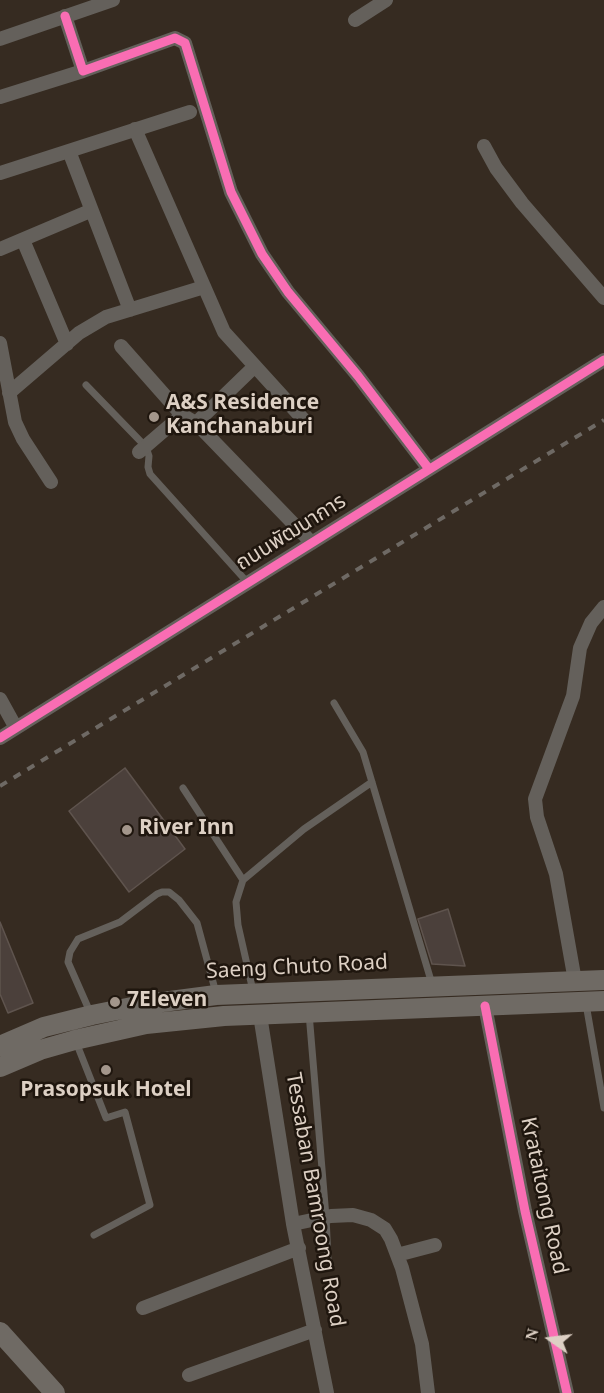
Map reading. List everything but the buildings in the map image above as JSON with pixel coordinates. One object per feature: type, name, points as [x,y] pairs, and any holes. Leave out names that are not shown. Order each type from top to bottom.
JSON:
[{"type":"main road","name":"Saeng Chuto Road","points":[[0,1066],[40,1050],[75,1040],[94,1025],[147,1004],[216,995],[604,980]]},
{"type":"main road","name":"Saeng Chuto Road","points":[[0,1046],[44,1027],[146,1024],[224,1016],[595,1001]]},
{"type":"main road","points":[[0,1332],[55,1393]]},
{"type":"street","points":[[0,39],[113,0]]},
{"type":"street","points":[[355,20],[386,0]]},
{"type":"street","points":[[65,16],[83,70]]},
{"type":"street","points":[[0,98],[175,38],[185,44],[231,192],[262,254],[288,292],[358,376],[429,469]]},
{"type":"street","points":[[0,173],[190,112]]},
{"type":"street","points":[[135,129],[225,332],[303,419]]},
{"type":"street","points":[[484,146],[496,168],[522,203],[604,298]]},
{"type":"street","points":[[69,151],[90,211],[130,310]]},
{"type":"street","points":[[0,249],[90,211]]},
{"type":"street","points":[[23,240],[67,344]]},
{"type":"street","points":[[9,393],[79,333],[106,317],[204,287]]},
{"type":"street","points":[[0,343],[15,422],[23,439],[51,482]]},
{"type":"street","points":[[122,346],[182,415],[196,423],[312,543]]},
{"type":"street","name":"ถนนพัฒนาการ","points":[[0,738],[604,360]]},
{"type":"street","points":[[196,423],[255,366]]},
{"type":"street","points":[[142,450],[182,415]]},
{"type":"street","points":[[575,981],[556,874],[537,817],[535,799],[573,696],[580,648],[591,623],[604,607]]},
{"type":"street","points":[[0,699],[16,728]]},
{"type":"street","name":"Krataitong Road","points":[[485,1006],[525,1211],[567,1393]]},
{"type":"street","name":"Tessaban Bamroong Road","points":[[260,1015],[293,1224],[327,1393]]},
{"type":"street","points":[[293,1224],[326,1217],[353,1215],[377,1222],[385,1229],[402,1268],[422,1344],[428,1393]]},
{"type":"street","points":[[397,1255],[435,1245]]},
{"type":"street","points":[[143,1308],[298,1248]]},
{"type":"street","points":[[189,1375],[315,1330]]},
{"type":"lane","points":[[86,385],[149,456],[150,474],[248,583]]},
{"type":"lane","points":[[334,703],[359,743],[433,987]]},
{"type":"lane","points":[[254,994],[238,925],[236,902],[243,880],[304,829],[372,782]]},
{"type":"lane","points":[[183,788],[243,880]]},
{"type":"lane","points":[[94,1025],[68,962],[70,952],[78,939],[120,922],[162,892],[169,892],[179,900],[197,923],[216,995]]},
{"type":"lane","points":[[595,1001],[604,1108]]},
{"type":"lane","points":[[309,1013],[328,1259]]},
{"type":"lane","points":[[75,1040],[105,1118],[125,1112],[150,1205],[94,1235]]},
{"type":"railway","points":[[0,786],[604,420]]},
{"type":"cycle path","points":[[65,16],[83,71],[175,38],[185,43],[231,192],[262,254],[288,292],[358,376],[429,469]]},
{"type":"cycle path","points":[[0,738],[604,360]]},
{"type":"cycle path","points":[[485,1006],[525,1211],[567,1393]]},
{"type":"place","name":"A&S Residence Kanchanaburi","points":[[154,417]]},
{"type":"place","name":"River Inn","points":[[127,830]]},
{"type":"place","name":"7Eleven","points":[[115,1002]]},
{"type":"place","name":"Prasopsuk Hotel","points":[[106,1070]]}]
